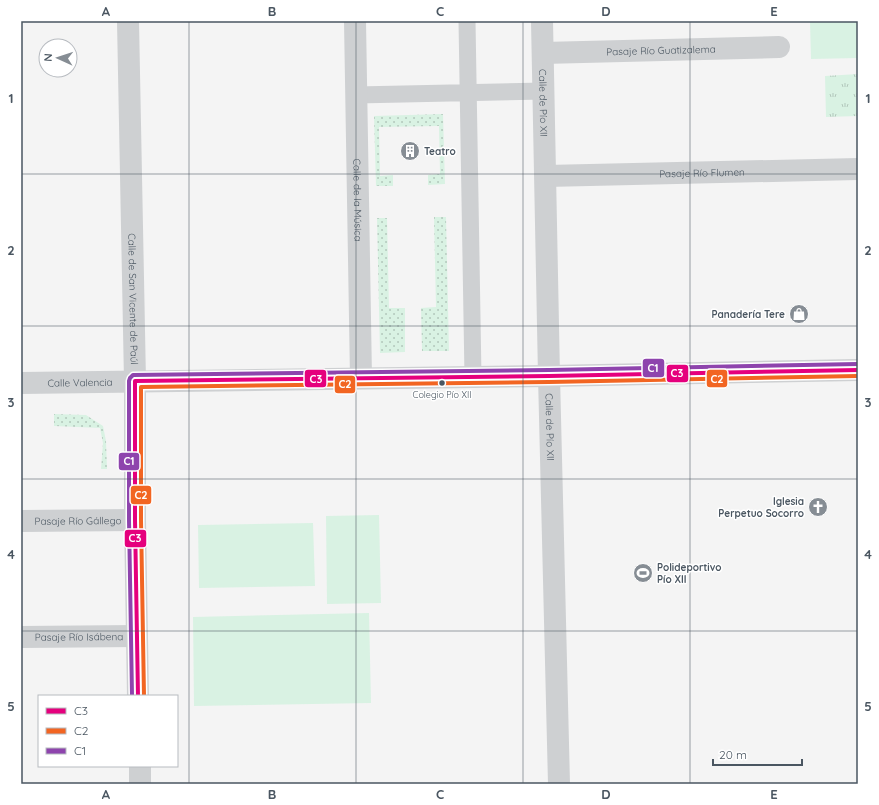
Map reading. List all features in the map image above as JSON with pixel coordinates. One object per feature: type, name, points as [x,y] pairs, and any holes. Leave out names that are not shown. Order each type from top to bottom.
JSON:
[{"type":"street","name":"Calle de San Vicente de Paúl","points":[[128,21],[135,381],[135,520],[138,695]]},
{"type":"street","name":"Calle de la Música","points":[[355,21],[362,378]]},
{"type":"street","name":"Calle de Pío XII","points":[[542,21],[559,784]]},
{"type":"street","name":"Pasaje Río Guatizalema","points":[[543,53],[779,47]]},
{"type":"street","name":"Pasaje Río Flumen","points":[[546,176],[858,169]]},
{"type":"street","name":"Calle Valencia","points":[[21,383],[549,376],[858,370]]},
{"type":"street","name":"Pasaje Río Gállego","points":[[21,521],[135,520]]},
{"type":"street","name":"Pasaje Río Isábena","points":[[21,637],[137,636]]},
{"type":"street","points":[[140,767],[140,784]]},
{"type":"lane","points":[[467,21],[473,376]]},
{"type":"lane","points":[[356,95],[544,91]]},
{"type":"green space","points":[[810,21],[858,21],[858,58],[811,59]]},
{"type":"green space","points":[[858,74],[858,116],[826,117],[825,76]]},
{"type":"green space","points":[[443,114],[445,184],[428,185],[428,175],[440,174],[439,126],[379,127],[380,176],[393,175],[393,186],[376,186],[374,116]]},
{"type":"green space","points":[[434,217],[446,217],[449,351],[422,351],[421,308],[436,307]]},
{"type":"green space","points":[[377,218],[387,218],[389,308],[405,308],[405,352],[380,353]]},
{"type":"green space","points":[[54,414],[86,415],[103,426],[106,441],[107,469],[101,469],[103,443],[100,428],[54,426]]},
{"type":"green space","points":[[379,515],[381,603],[327,604],[326,516]]},
{"type":"green space","points":[[313,523],[315,586],[199,588],[198,525]]},
{"type":"green space","points":[[369,613],[371,703],[194,706],[193,617]]},
{"type":"transit line","name":"C1","points":[[132,695],[129,520],[129,381],[133,375],[549,370],[858,364]]},
{"type":"transit line","name":"C3","points":[[135,381],[549,376],[858,370]]},
{"type":"transit line","name":"C2","points":[[144,695],[141,520],[141,387],[549,382],[858,376]]},
{"type":"transit line","name":"C3","points":[[135,381],[135,520],[138,695]]},
{"type":"place","name":"Teatro","points":[[410,151]]},
{"type":"place","name":"Panadería Tere","points":[[799,314]]},
{"type":"place","name":"Colegio Pío XII","points":[[442,383]]},
{"type":"place","name":"Iglesia Perpetuo Socorro","points":[[818,507]]},
{"type":"place","name":"Polideportivo Pío XII","points":[[643,573]]}]
